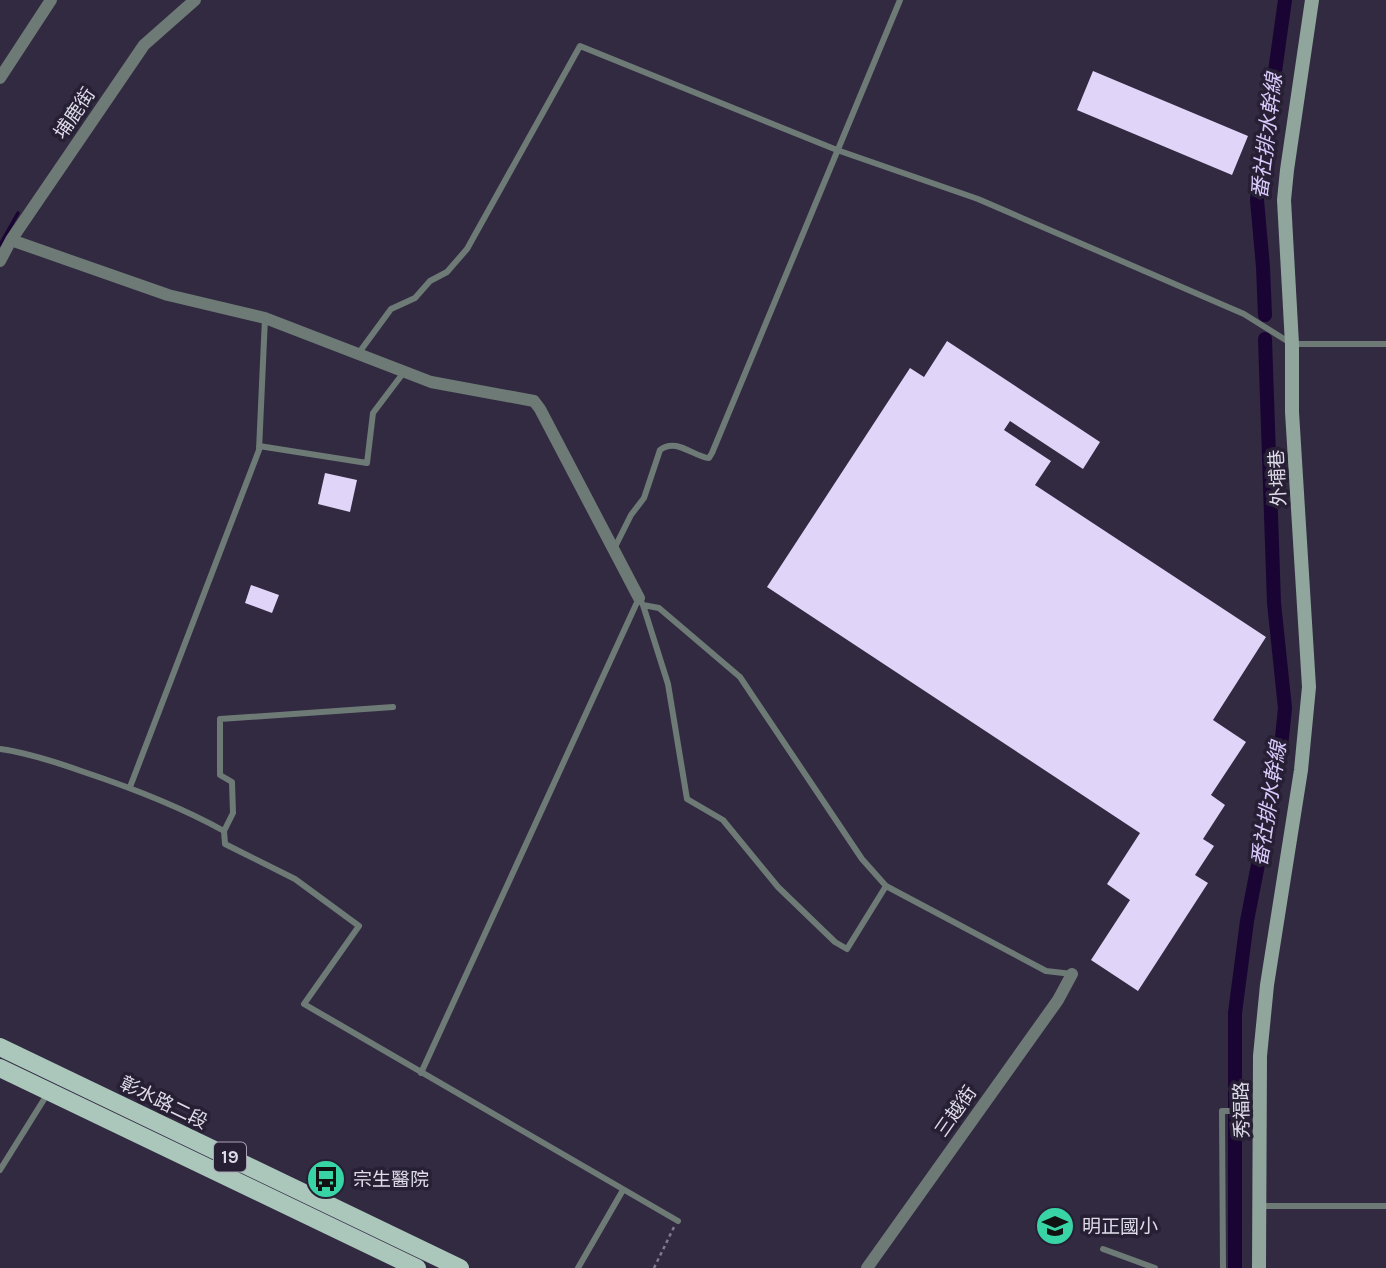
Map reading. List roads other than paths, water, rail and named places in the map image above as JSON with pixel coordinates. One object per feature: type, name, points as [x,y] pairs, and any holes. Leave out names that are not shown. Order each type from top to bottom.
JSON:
[{"type":"main road","name":"彰水路二段","points":[[0,1047],[460,1268]]},
{"type":"main road","name":"彰水路二段","points":[[0,1068],[417,1268]]},
{"type":"main road","points":[[321,1222],[329,1204]]},
{"type":"street","points":[[0,78],[51,0]]},
{"type":"street","name":"埔鹿街","points":[[0,261],[11,240],[144,45],[195,0]]},
{"type":"street","name":"外埔巷","points":[[1272,953],[1301,771],[1309,687],[1292,412],[1292,344],[1284,200],[1312,0]]},
{"type":"street","points":[[11,240],[168,295],[265,318],[431,382],[534,401],[641,602]]},
{"type":"street","name":"秀福路","points":[[1259,1268],[1260,1056],[1272,953]]},
{"type":"street","name":"三越街","points":[[867,1268],[1058,1000],[1072,974]]},
{"type":"lane","points":[[614,549],[631,515],[644,498],[660,450],[673,446],[691,450],[705,458],[709,458],[712,453],[900,0]]},
{"type":"lane","points":[[358,354],[391,309],[415,298],[430,281],[447,272],[467,249],[580,46],[837,150],[991,204],[1244,314],[1292,344],[1386,344]]},
{"type":"lane","points":[[130,787],[259,446],[265,318]]},
{"type":"lane","points":[[259,446],[367,463],[373,414],[404,372]]},
{"type":"lane","points":[[641,602],[668,684],[687,799],[723,820],[778,887],[835,942],[847,949],[886,886]]},
{"type":"lane","points":[[641,602],[659,607],[740,677],[862,859],[886,886],[1046,971],[1072,974]]},
{"type":"lane","points":[[421,1073],[641,602]]},
{"type":"lane","points":[[393,707],[220,719],[220,775],[232,782],[233,813],[224,831],[225,844],[295,879],[359,926],[304,1004],[678,1221]]},
{"type":"lane","points":[[0,750],[26,752],[130,787],[186,810],[224,831]]},
{"type":"lane","points":[[0,1170],[49,1091]]},
{"type":"lane","points":[[1223,1268],[1222,1111],[1260,1111]]},
{"type":"lane","points":[[578,1268],[623,1190]]},
{"type":"lane","points":[[1261,1206],[1386,1206]]},
{"type":"lane","points":[[1103,1250],[1155,1268]]},
{"type":"waterway","name":"番社排水幹線","points":[[1265,315],[1257,200],[1285,0]]},
{"type":"waterway","points":[[0,245],[18,213]]},
{"type":"waterway","name":"番社排水幹線","points":[[1235,1268],[1235,1013],[1247,921],[1281,747],[1285,708],[1274,603],[1265,339]]},
{"type":"place","name":"宗生醫院","points":[[326,1179]]},
{"type":"place","name":"明正國小","points":[[1055,1226]]}]
